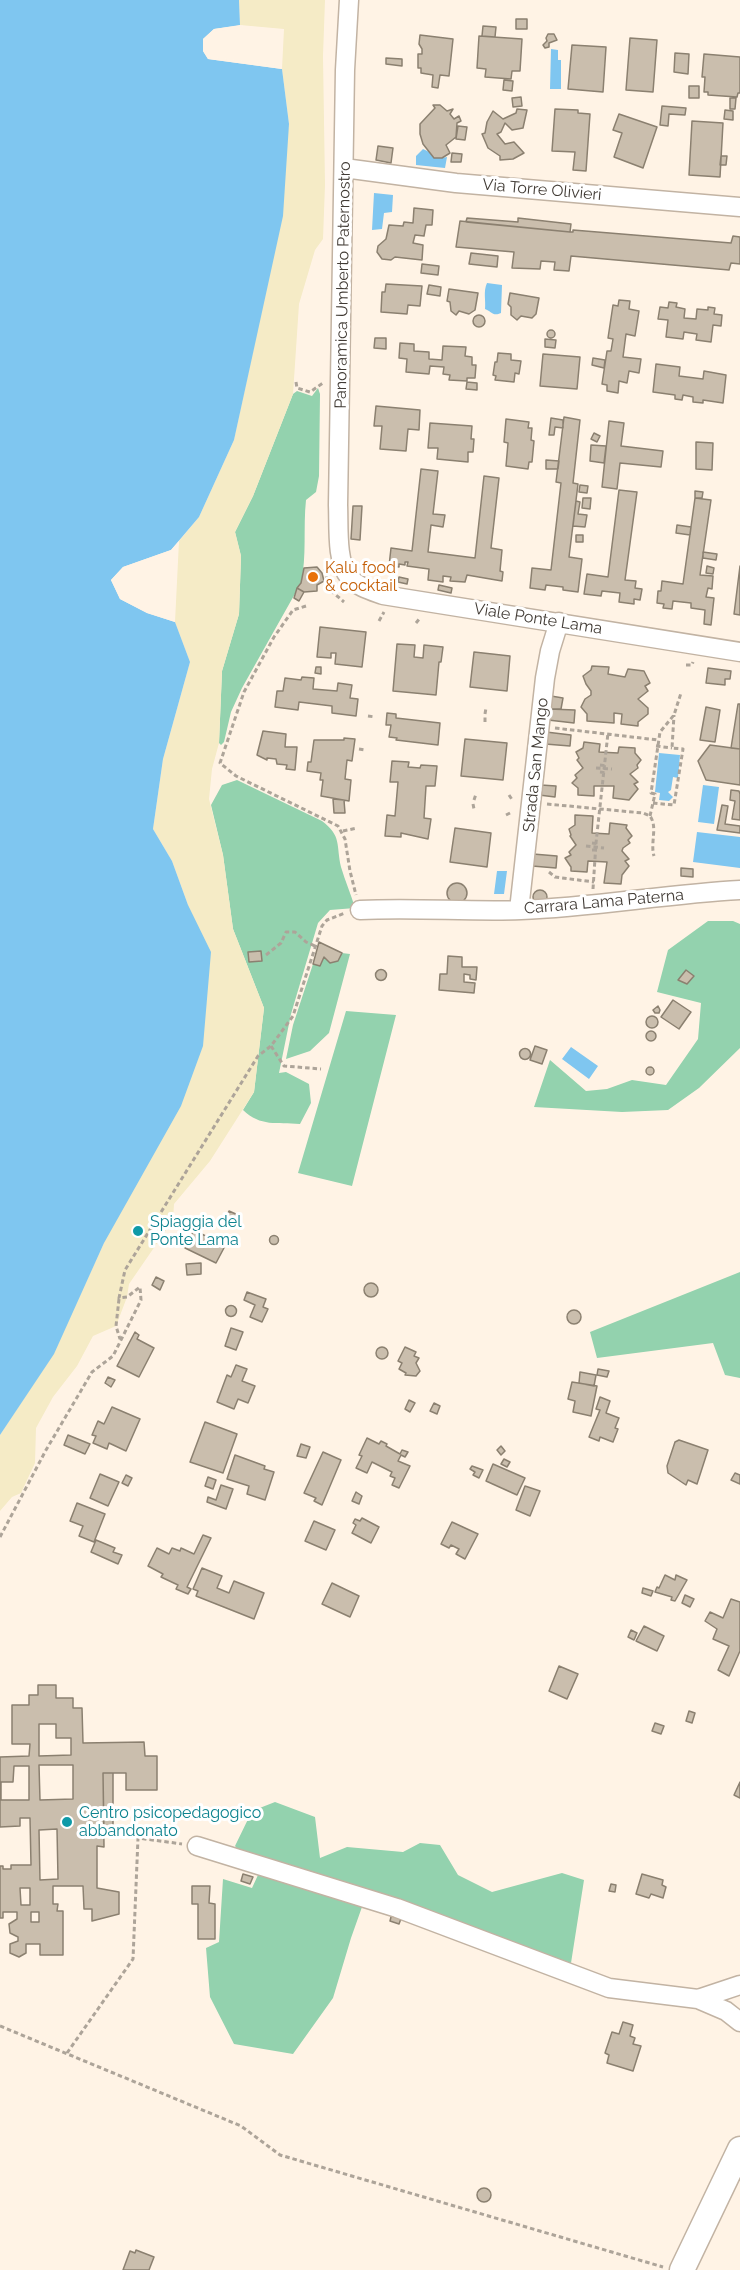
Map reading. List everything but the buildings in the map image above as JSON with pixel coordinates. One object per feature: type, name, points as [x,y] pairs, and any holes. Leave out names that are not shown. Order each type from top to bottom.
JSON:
[{"type":"main road","points":[[682,2270],[740,2149]]},
{"type":"street","name":"Panoramica Umberto Paternostro","points":[[344,569],[339,546],[338,506],[345,70],[350,0]]},
{"type":"street","name":"Via Torre Olivieri","points":[[344,168],[456,183],[740,207]]},
{"type":"street","name":"Viale Ponte Lama","points":[[344,569],[357,584],[383,595],[740,652]]},
{"type":"street","name":"Strada San Mango","points":[[519,910],[545,678],[559,622]]},
{"type":"street","name":"Carrara Lama Paterna","points":[[360,910],[406,908],[519,910],[611,904],[656,897],[740,890]]},
{"type":"street","points":[[197,1846],[397,1908],[609,1988],[698,1999],[735,2014]]},
{"type":"street","points":[[698,1999],[740,1985]]},
{"type":"path","points":[[296,382],[297,388],[310,392],[327,380]]},
{"type":"path","points":[[329,589],[344,602]]},
{"type":"path","points":[[120,1341],[116,1326],[125,1270],[258,1056],[271,1046],[294,1016],[322,926],[336,915],[360,910],[343,831],[338,826],[236,776],[220,763],[244,692],[293,610],[306,606]]},
{"type":"path","points":[[379,621],[385,610]]},
{"type":"path","points":[[686,664],[692,665],[693,661]]},
{"type":"path","points":[[672,748],[674,715],[681,693]]},
{"type":"path","points":[[485,722],[486,708]]},
{"type":"path","points":[[654,856],[651,847],[654,826],[650,816],[655,794],[651,793],[656,746],[660,732],[674,715]]},
{"type":"path","points":[[368,716],[375,717]]},
{"type":"path","points":[[550,728],[658,740]]},
{"type":"path","points":[[593,893],[608,733]]},
{"type":"path","points":[[653,803],[674,805],[683,749],[656,746]]},
{"type":"path","points":[[359,749],[365,750]]},
{"type":"path","points":[[596,768],[612,770]]},
{"type":"path","points":[[474,809],[476,794]]},
{"type":"path","points":[[509,795],[513,801]]},
{"type":"path","points":[[541,803],[650,816]]},
{"type":"path","points":[[506,815],[512,812]]},
{"type":"path","points":[[343,831],[357,828]]},
{"type":"path","points":[[586,846],[604,848]]},
{"type":"path","points":[[549,872],[555,877],[594,882]]},
{"type":"path","points":[[266,955],[281,943],[286,932],[295,932],[306,942],[315,946]]},
{"type":"path","points":[[271,1046],[284,1066],[321,1069]]},
{"type":"path","points":[[0,1537],[46,1450],[92,1372],[113,1356],[141,1300],[140,1287],[127,1297],[119,1298]]},
{"type":"path","points":[[67,2053],[133,1959],[138,1838],[197,1846]]},
{"type":"path","points":[[0,2026],[241,2126],[280,2155],[673,2270]]},
{"type":"green space","points":[[318,388],[320,394],[319,476],[316,492],[306,500],[301,583],[242,688],[231,712],[224,742],[221,745],[219,743],[222,671],[239,614],[241,556],[235,532],[253,496],[293,394],[297,391],[312,396]]},
{"type":"green space","points":[[237,780],[322,821],[333,831],[341,867],[355,908],[330,910],[318,923],[291,1014],[279,1073],[286,1072],[309,1084],[311,1103],[300,1124],[263,1121],[243,1110],[254,1092],[264,1008],[233,929],[223,855],[211,805],[222,785]]},
{"type":"green space","points":[[708,921],[733,921],[740,924],[740,1048],[699,1088],[668,1110],[622,1112],[534,1107],[550,1060],[586,1091],[607,1089],[632,1080],[666,1085],[698,1039],[701,1003],[657,992],[668,950]]},
{"type":"green space","points":[[342,953],[350,954],[329,1033],[310,1051],[286,1059],[293,1025],[313,964],[320,966],[324,957],[330,963],[338,961]]},
{"type":"green space","points":[[346,1011],[396,1015],[352,1186],[298,1173]]},
{"type":"green space","points":[[740,1272],[740,1378],[725,1375],[713,1343],[597,1358],[590,1332]]},
{"type":"green space","points":[[275,1802],[315,1817],[320,1858],[347,1847],[403,1852],[420,1843],[440,1845],[458,1875],[492,1892],[562,1873],[584,1880],[571,1963],[368,1890],[333,1998],[293,2054],[234,2044],[210,1997],[206,1948],[219,1942],[223,1879],[252,1888],[258,1875],[235,1846],[252,1811]]},
{"type":"sand","points":[[239,0],[325,0],[323,239],[315,250],[299,304],[293,394],[253,496],[235,532],[241,556],[239,614],[222,671],[219,743],[212,769],[209,799],[223,855],[233,929],[264,1008],[254,1092],[210,1161],[174,1204],[173,1220],[129,1284],[127,1297],[116,1326],[93,1336],[77,1366],[53,1397],[36,1428],[35,1463],[21,1493],[12,1497],[0,1511],[0,1435],[53,1354],[104,1243],[188,905],[172,861],[153,829],[163,759],[190,662],[175,622],[179,541],[199,517],[234,440],[257,332],[289,124],[282,69],[284,29],[240,25]]},
{"type":"water","points":[[0,0],[239,0],[240,25],[214,29],[203,39],[203,51],[208,59],[282,69],[289,124],[283,216],[234,440],[199,517],[171,550],[123,567],[111,580],[120,599],[147,613],[175,622],[190,662],[163,759],[153,829],[172,861],[188,905],[211,952],[203,1046],[181,1106],[104,1243],[54,1354],[0,1435]]},
{"type":"water","points":[[551,49],[558,50],[558,60],[561,60],[561,89],[550,89]]},
{"type":"water","points":[[423,149],[442,158],[447,157],[445,168],[416,165],[416,156]]},
{"type":"water","points":[[374,193],[393,195],[392,212],[384,213],[382,229],[372,230]]},
{"type":"water","points":[[487,283],[502,285],[501,313],[494,314],[485,309]]},
{"type":"water","points":[[659,753],[680,755],[678,778],[673,777],[671,790],[668,792],[673,797],[669,801],[659,800],[660,793],[655,792]]},
{"type":"water","points":[[703,785],[719,787],[714,824],[698,822]]},
{"type":"water","points":[[697,832],[740,837],[740,868],[693,862]]},
{"type":"water","points":[[497,871],[507,871],[504,894],[494,894]]},
{"type":"water","points":[[571,1047],[598,1066],[589,1079],[562,1059]]},
{"type":"pier","points":[[243,25],[241,28],[215,32],[206,40],[206,50],[210,57],[282,66],[282,69],[208,59],[203,51],[203,39],[214,29]]},
{"type":"pier","points":[[179,541],[172,553],[124,570],[114,580],[122,597],[148,610],[175,619],[175,622],[147,613],[120,599],[111,580],[123,567],[171,550]]},
{"type":"place","name":"Kalù food & cocktail","points":[[313,577]]},
{"type":"place","name":"Spiaggia del Ponte Lama","points":[[138,1231]]},
{"type":"place","name":"Centro psicopedagogico abbandonato","points":[[67,1822]]}]
